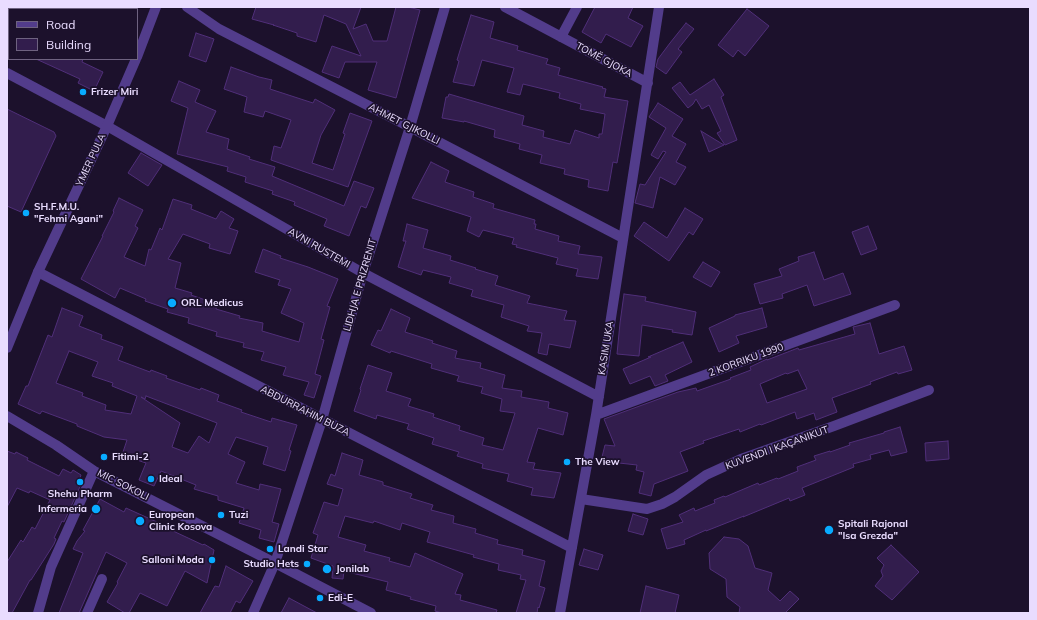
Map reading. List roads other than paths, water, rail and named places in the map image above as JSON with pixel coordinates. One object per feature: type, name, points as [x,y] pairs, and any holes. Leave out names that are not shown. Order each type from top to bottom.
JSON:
[{"type":"street","name":"YMER PULA","points":[[138,53],[156,7]]},
{"type":"street","name":"AHMET GJIKOLLI","points":[[187,7],[219,29],[623,238]]},
{"type":"street","name":"LIDHJA E PRIZRENIT","points":[[253,613],[275,563],[322,420],[363,273],[410,127],[445,7]]},
{"type":"street","name":"TOMË GJOKA","points":[[505,7],[648,83]]},
{"type":"street","points":[[561,37],[577,7]]},
{"type":"street","name":"KASIM UKA","points":[[560,613],[599,397],[659,7]]},
{"type":"street","name":"YMER PULA","points":[[7,348],[38,272],[107,126],[135,60]]},
{"type":"street","name":"AVNI RUSTEMI","points":[[7,72],[107,126],[363,273],[599,397]]},
{"type":"street","name":"ABDURRAHIM BUZA","points":[[38,272],[572,548]]},
{"type":"street","name":"2 KORRIKU 1990","points":[[596,415],[895,305]]},
{"type":"street","name":"KUVENDI I KAÇANIKUT","points":[[581,499],[647,509],[662,504],[675,497],[706,475],[741,459],[929,390]]},
{"type":"street","name":"MIC SOKOLI","points":[[7,416],[56,445],[94,471],[371,613]]},
{"type":"street","points":[[38,613],[51,566],[94,471]]},
{"type":"street","points":[[87,613],[102,579]]},
{"type":"place","name":"Frizer Miri","points":[[83,92]]},
{"type":"place","name":"SH.F.M.U. \"Fehmi Agani\"","points":[[26,213]]},
{"type":"place","name":"ORL Medicus","points":[[172,303]]},
{"type":"place","name":"Fitimi-2","points":[[104,457]]},
{"type":"place","name":"The View","points":[[567,462]]},
{"type":"place","name":"Ideal","points":[[151,479]]},
{"type":"place","name":"Shehu Pharm","points":[[80,482]]},
{"type":"place","name":"Infermeria","points":[[96,509]]},
{"type":"place","name":"Tuzi","points":[[221,515]]},
{"type":"place","name":"European Clinic Kosova","points":[[140,521]]},
{"type":"place","name":"Spitali Rajonal \"Isa Grezda\"","points":[[829,530]]},
{"type":"place","name":"Landi Star","points":[[270,549]]},
{"type":"place","name":"Salloni Moda","points":[[212,560]]},
{"type":"place","name":"Studio Hets","points":[[307,564]]},
{"type":"place","name":"Jonilab","points":[[327,569]]},
{"type":"place","name":"Edi-E","points":[[320,598]]}]
